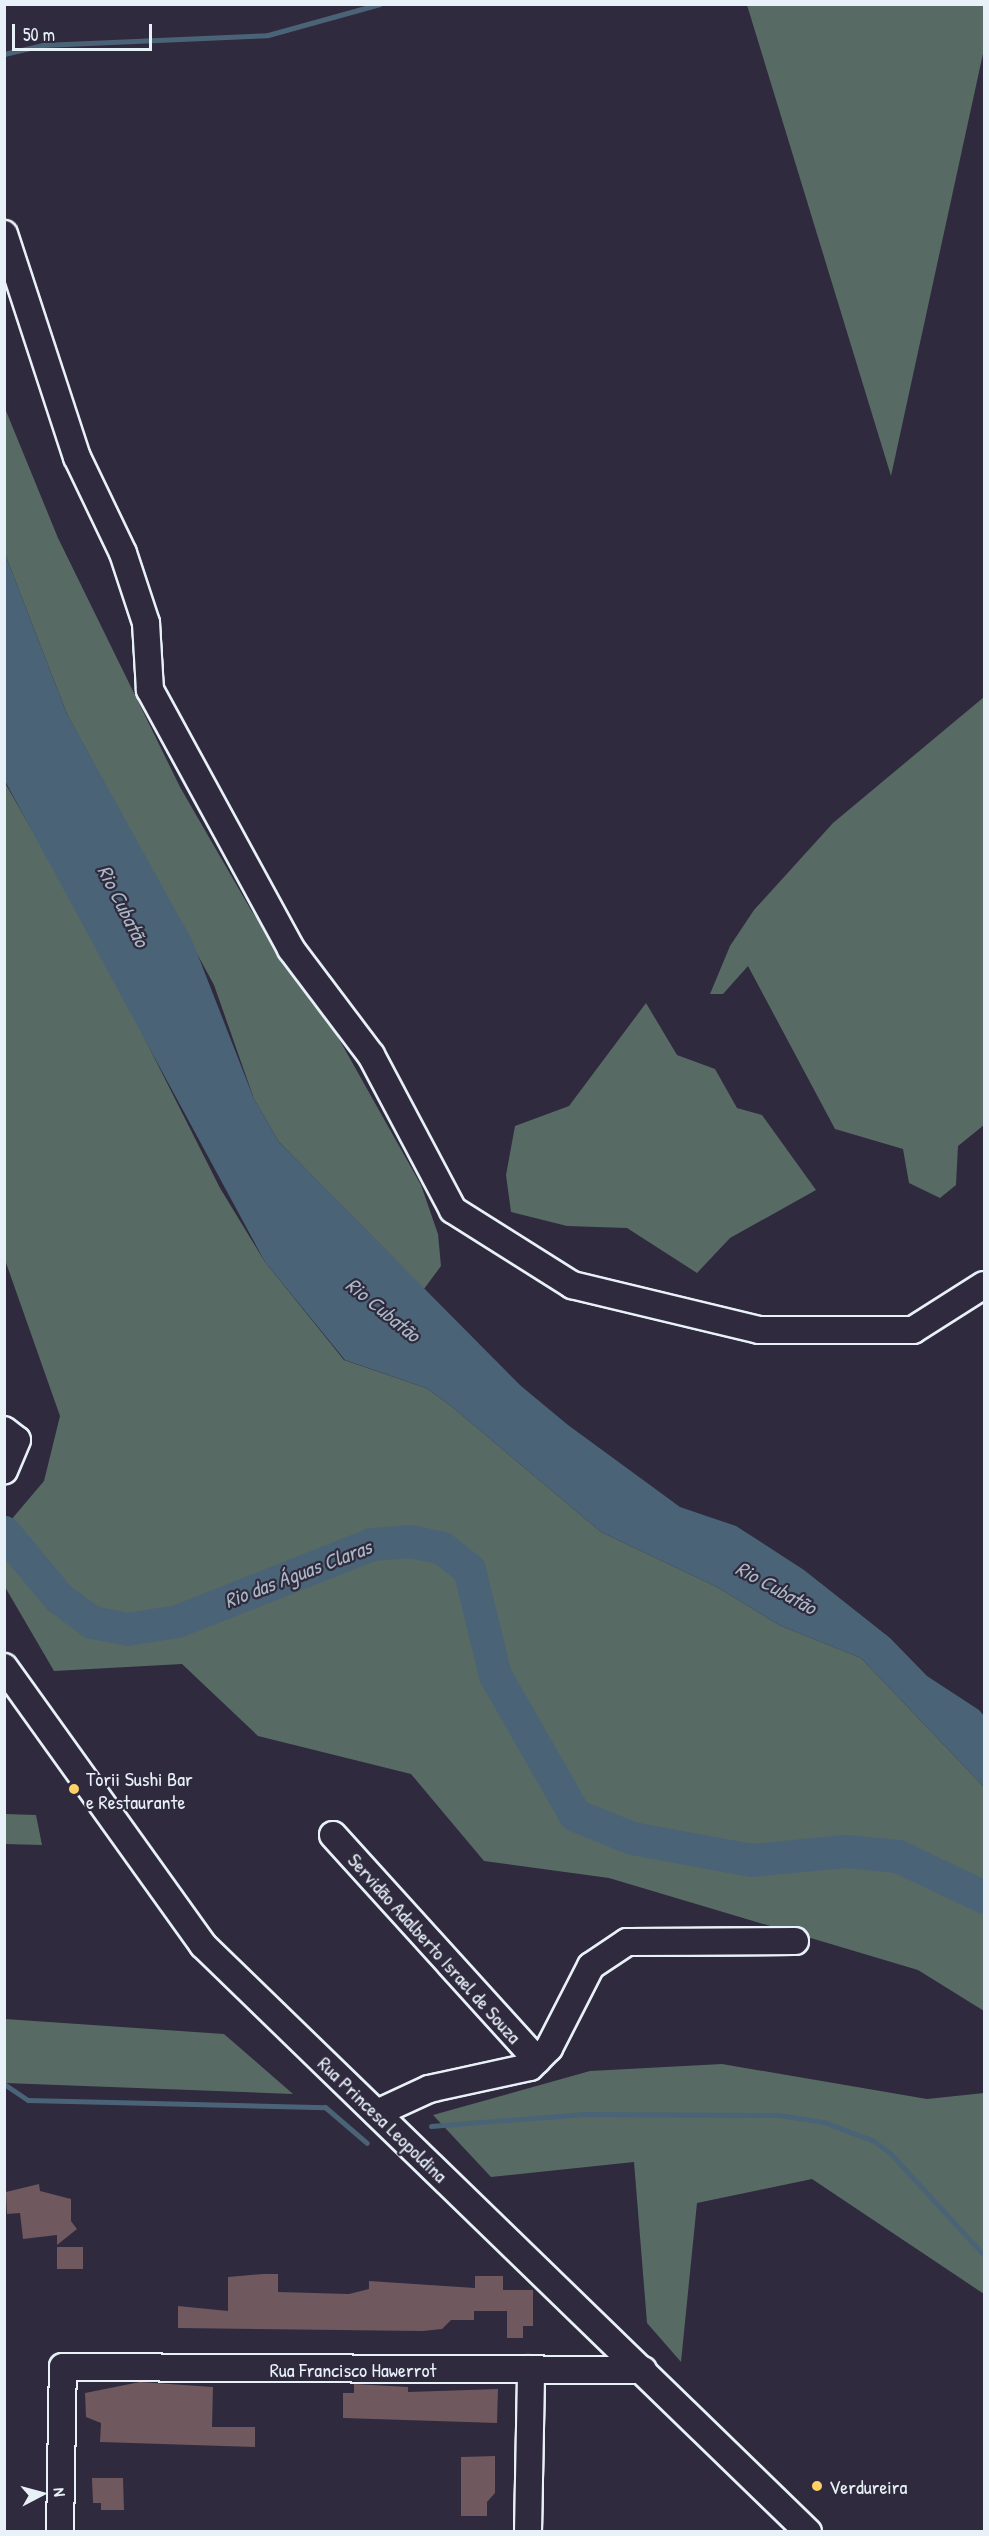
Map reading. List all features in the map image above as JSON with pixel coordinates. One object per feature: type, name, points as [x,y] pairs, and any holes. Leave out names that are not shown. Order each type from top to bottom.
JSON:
[{"type":"street","points":[[4,234],[77,458],[123,553],[146,623],[150,690],[291,949],[371,1055],[453,1210],[572,1285],[759,1330],[913,1330],[984,1285]]},
{"type":"street","points":[[4,1430],[16,1440],[4,1470]]},
{"type":"street","name":"Rua Princesa Leopoldina","points":[[4,1667],[203,1945],[808,2532]]},
{"type":"street","name":"Servidão Adalberto Israel de Souza","points":[[333,1835],[537,2060]]},
{"type":"street","points":[[377,2113],[429,2089],[517,2072],[537,2060],[591,1966],[627,1942],[795,1941]]},
{"type":"street","name":"Rua Francisco Hawerrot","points":[[60,2532],[63,2367],[643,2370]]},
{"type":"street","points":[[528,2532],[531,2369]]},
{"type":"green space","points":[[747,5],[984,5],[984,49],[891,476]]},
{"type":"green space","points":[[4,406],[58,538],[180,787],[251,910],[330,1023],[421,1185],[438,1234],[441,1266],[424,1289],[279,1142],[254,1099],[214,985],[67,714],[5,554]]},
{"type":"green space","points":[[984,697],[984,1125],[958,1146],[956,1185],[940,1198],[909,1183],[903,1149],[835,1129],[748,966],[723,994],[710,994],[730,946],[754,910],[833,823]]},
{"type":"green space","points":[[4,781],[99,948],[220,1188],[265,1262],[344,1360],[426,1388],[451,1406],[601,1532],[717,1587],[779,1625],[861,1658],[984,1787],[984,2011],[918,1970],[609,1878],[484,1861],[411,1774],[258,1736],[182,1664],[54,1671],[5,1587],[5,1527],[44,1481],[60,1416],[5,1260]]},
{"type":"green space","points":[[646,1003],[677,1055],[715,1069],[737,1108],[762,1115],[816,1190],[730,1238],[697,1273],[627,1228],[567,1226],[511,1212],[506,1175],[515,1126],[569,1106]]},
{"type":"green space","points":[[5,1814],[36,1815],[42,1845],[5,1844]]},
{"type":"green space","points":[[5,2019],[224,2034],[293,2094],[5,2083]]},
{"type":"green space","points":[[722,2064],[927,2099],[984,2093],[984,2294],[812,2179],[697,2203],[681,2362],[647,2323],[634,2162],[491,2177],[433,2115],[590,2071]]},
{"type":"water","name":"Rio Cubatão","points":[[5,554],[67,714],[192,940],[254,1099],[279,1142],[521,1386],[568,1425],[680,1507],[736,1526],[804,1570],[890,1638],[927,1676],[979,1710],[984,1716],[984,1787],[861,1658],[779,1625],[717,1587],[601,1532],[451,1406],[426,1388],[345,1360],[265,1262],[5,781]]},
{"type":"building","points":[[39,2184],[40,2191],[71,2199],[71,2221],[77,2229],[57,2245],[57,2235],[23,2239],[20,2213],[7,2214],[6,2192]]},
{"type":"building","points":[[57,2247],[83,2247],[83,2269],[57,2269]]},
{"type":"building","points":[[278,2274],[278,2292],[349,2294],[369,2289],[369,2281],[475,2288],[475,2276],[503,2276],[503,2290],[533,2290],[533,2326],[523,2326],[523,2338],[507,2338],[507,2311],[474,2311],[474,2320],[451,2320],[442,2329],[423,2331],[178,2328],[178,2306],[228,2311],[228,2277]]},
{"type":"building","points":[[140,2382],[213,2387],[212,2427],[255,2427],[255,2447],[100,2442],[101,2423],[86,2417],[85,2393]]},
{"type":"building","points":[[354,2384],[408,2387],[408,2392],[498,2389],[497,2423],[343,2418],[343,2393],[354,2393]]},
{"type":"building","points":[[495,2456],[495,2493],[487,2502],[487,2516],[461,2516],[461,2457]]},
{"type":"building","points":[[92,2478],[123,2478],[124,2510],[101,2510],[101,2503],[93,2503]]},
{"type":"waterway","points":[[4,54],[43,45],[268,35],[380,4]]},
{"type":"waterway","name":"Rio das Águas Claras","points":[[4,1532],[59,1598],[92,1622],[127,1629],[177,1621],[371,1544],[410,1541],[442,1548],[469,1569],[495,1675],[575,1815],[632,1838],[751,1860],[845,1851],[898,1856],[984,1897]]},
{"type":"waterway","points":[[4,2084],[28,2100],[325,2107],[367,2143]]},
{"type":"waterway","points":[[431,2126],[585,2114],[778,2115],[824,2122],[874,2141],[891,2154],[984,2255]]},
{"type":"place","name":"Torii Sushi Bar e Restaurante","points":[[74,1789]]},
{"type":"place","name":"Verdureira","points":[[817,2486]]}]
